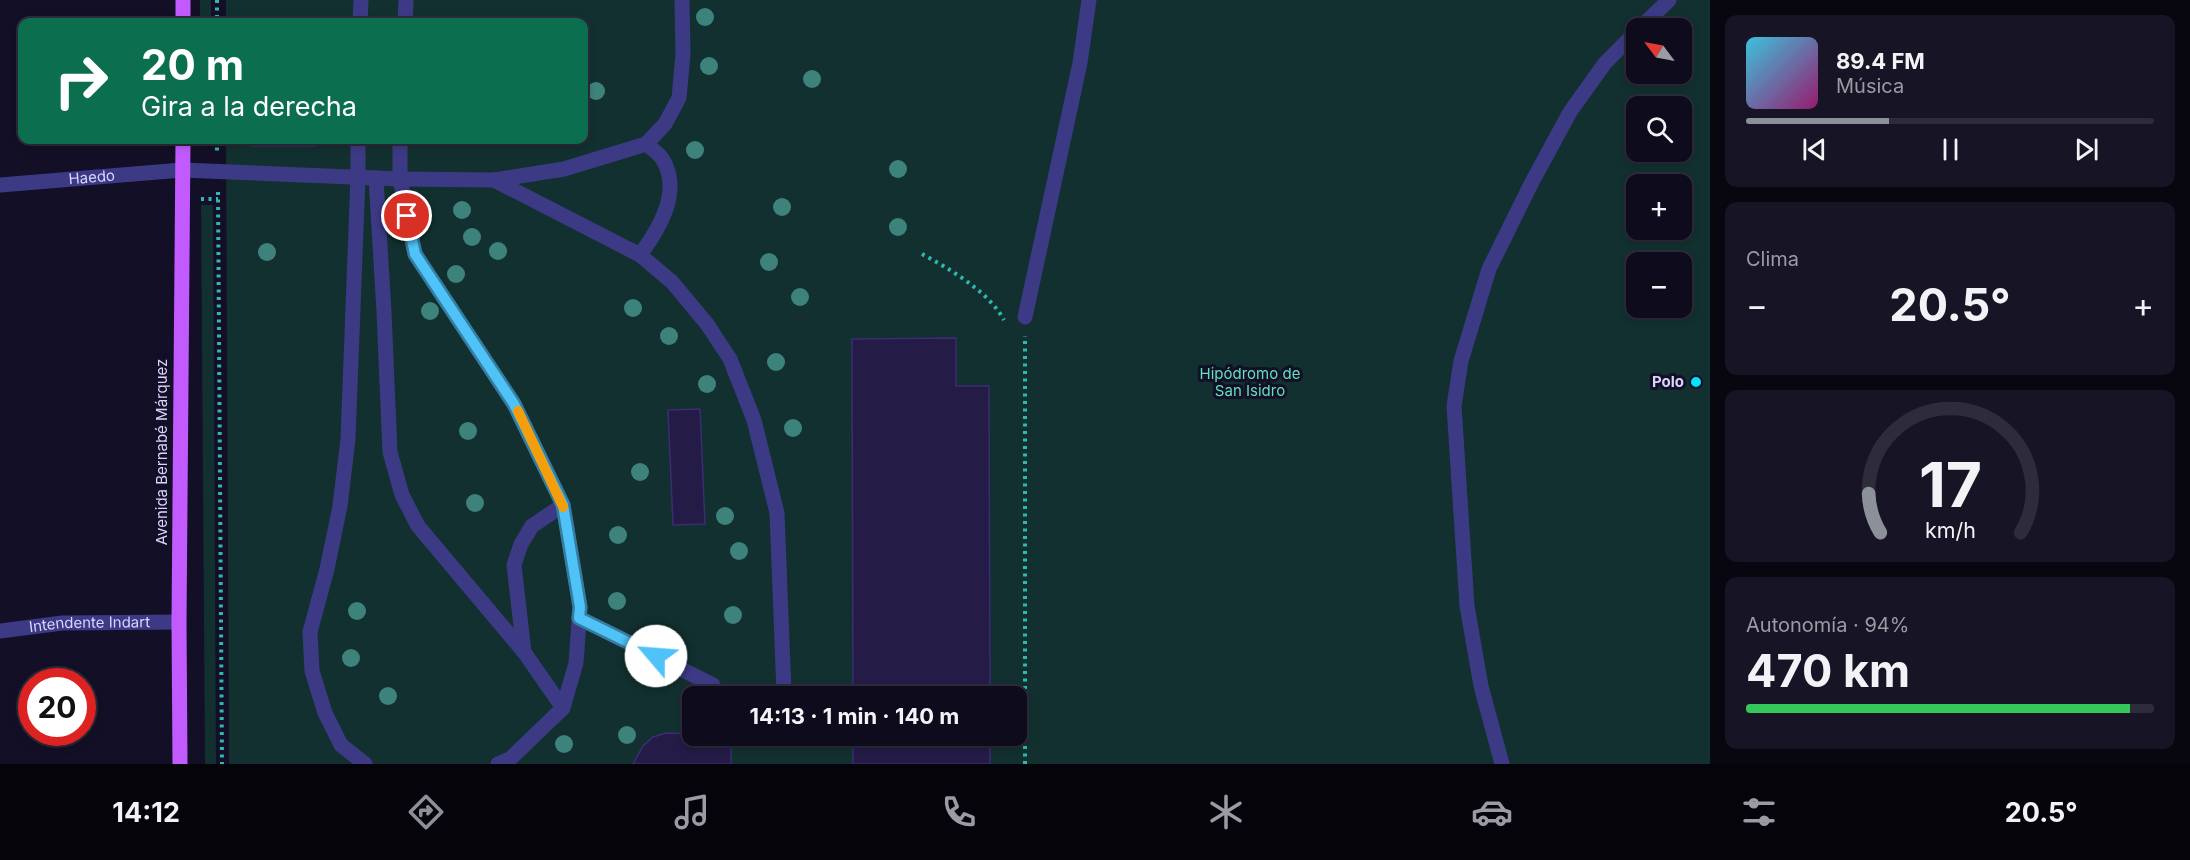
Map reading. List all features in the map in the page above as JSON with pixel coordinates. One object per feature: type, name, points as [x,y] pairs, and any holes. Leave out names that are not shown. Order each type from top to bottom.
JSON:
[{"type":"main road","points":[[183,0],[183,18]]},
{"type":"main road","name":"Avenida Bernabé Márquez","points":[[180,764],[183,144]]},
{"type":"street","points":[[360,18],[361,0]]},
{"type":"street","points":[[405,18],[406,0]]},
{"type":"street","points":[[640,255],[665,215],[670,176],[663,158],[646,144],[665,124],[679,98],[683,54],[682,0]]},
{"type":"street","points":[[1026,323],[1080,63],[1089,0]]},
{"type":"street","points":[[1650,18],[1669,0]]},
{"type":"street","points":[[1502,764],[1481,686],[1467,606],[1454,406],[1461,361],[1489,269],[1532,182],[1570,112],[1605,63],[1626,42]]},
{"type":"street","points":[[358,144],[346,450],[340,506],[327,569],[309,632],[312,671],[325,713],[341,745],[365,764]]},
{"type":"street","points":[[400,144],[400,179],[415,254],[514,404],[563,505],[580,607],[576,663],[563,708],[510,759],[498,764]]},
{"type":"street","name":"Haedo","points":[[0,184],[182,170],[400,179],[494,180],[564,170],[646,144]]},
{"type":"street","points":[[376,178],[390,452],[402,495],[418,526],[524,652],[563,708]]},
{"type":"street","points":[[494,180],[640,255],[672,282],[707,324],[730,359],[754,420],[777,513],[784,686]]},
{"type":"street","points":[[524,652],[514,565],[521,544],[532,526],[563,505]]},
{"type":"street","points":[[579,618],[713,685]]},
{"type":"street","name":"Intendente Indart","points":[[0,631],[62,623],[179,622]]},
{"type":"path","points":[[217,0],[217,18]]},
{"type":"path","points":[[217,144],[222,764]]},
{"type":"path","points":[[922,254],[947,267],[968,283],[1003,318],[1007,328],[1026,323],[1025,764]]},
{"type":"green space","points":[[200,0],[211,0],[211,18],[200,18]]},
{"type":"green space","name":"Hipódromo de San Isidro","points":[[226,0],[1710,0],[1710,764],[229,764],[226,144],[588,144],[588,18],[226,18]]},
{"type":"green space","points":[[201,205],[213,205],[216,764],[205,764]]},
{"type":"building","points":[[251,144],[315,144],[315,146],[251,146]]},
{"type":"building","points":[[956,338],[956,386],[989,386],[990,686],[853,686],[852,339]]},
{"type":"building","points":[[700,409],[705,524],[673,525],[668,410]]},
{"type":"building","points":[[666,733],[682,733],[682,746],[731,746],[731,764],[633,764],[643,746],[653,737]]},
{"type":"building","points":[[853,746],[990,746],[990,764],[853,764]]},
{"type":"slow traffic","points":[[518,411],[563,507]]},
{"type":"place","name":"Polo","points":[[1696,382]]},
{"type":"route","points":[[407,216],[415,254],[514,404],[563,505],[580,607],[579,618],[656,656]]}]
